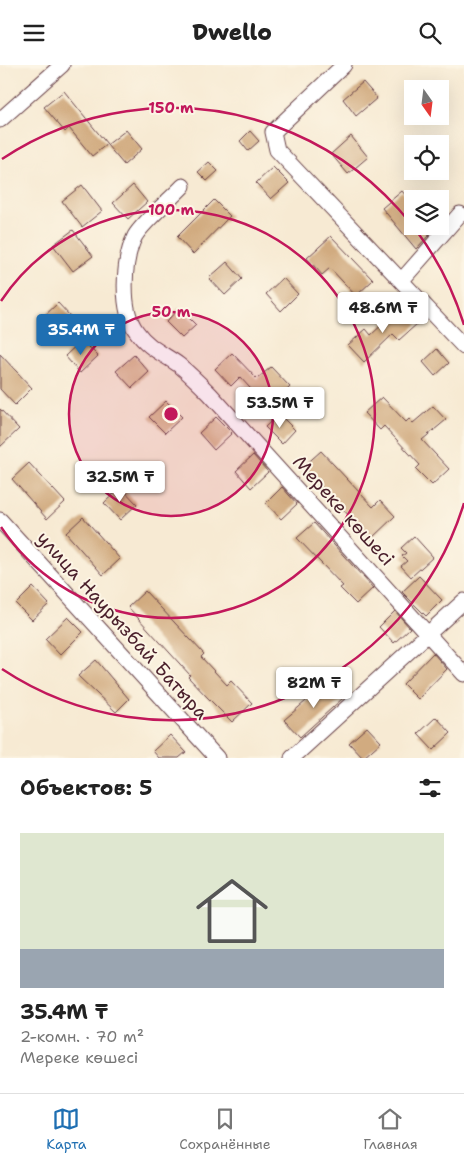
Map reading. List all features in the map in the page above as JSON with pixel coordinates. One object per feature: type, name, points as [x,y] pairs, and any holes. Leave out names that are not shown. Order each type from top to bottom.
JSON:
[{"type":"street","points":[[0,120],[62,65]]},
{"type":"street","points":[[344,65],[273,132],[277,150],[464,347]]},
{"type":"street","name":"Мереке көшесі","points":[[184,187],[136,235],[128,256],[125,302],[128,319],[136,332],[151,348],[180,366],[210,394],[464,674]]},
{"type":"street","points":[[402,280],[460,214]]},
{"type":"street","name":"улица Наурызбай Батыра","points":[[0,520],[217,758]]},
{"type":"street","points":[[292,758],[464,601]]},
{"type":"building","points":[[363,82],[377,98],[356,116],[343,99]]},
{"type":"building","points":[[64,91],[107,144],[92,156],[69,128],[65,132],[44,107]]},
{"type":"building","points":[[126,130],[142,149],[124,165],[107,145]]},
{"type":"building","points":[[250,131],[259,141],[248,151],[240,141]]},
{"type":"building","points":[[351,136],[368,157],[348,174],[331,154]]},
{"type":"building","points":[[209,162],[218,171],[207,181],[198,172]]},
{"type":"building","points":[[273,167],[289,183],[271,199],[256,183]]},
{"type":"building","points":[[82,185],[102,211],[82,227],[62,201]]},
{"type":"building","points":[[133,185],[147,202],[128,219],[113,203]]},
{"type":"building","points":[[402,191],[404,193],[404,235],[382,208]]},
{"type":"building","points":[[214,200],[230,216],[193,254],[177,237]]},
{"type":"building","points":[[73,230],[93,256],[73,271],[53,245]]},
{"type":"building","points":[[404,235],[429,235],[416,249]]},
{"type":"building","points":[[331,236],[373,280],[356,296],[330,268],[322,275],[307,258]]},
{"type":"building","points":[[227,262],[242,279],[225,295],[209,278]]},
{"type":"building","points":[[283,278],[298,294],[281,311],[266,294]]},
{"type":"building","points":[[58,303],[70,316],[51,332],[40,320]]},
{"type":"building","points":[[401,307],[417,324],[399,340],[393,334],[364,362],[348,345],[366,329],[371,335]]},
{"type":"building","points":[[179,308],[196,325],[182,338],[166,322]]},
{"type":"building","points":[[82,340],[98,356],[80,373],[65,356]]},
{"type":"building","points":[[437,349],[449,363],[435,376],[423,362]]},
{"type":"building","points":[[232,353],[257,379],[271,367],[290,387],[268,408],[240,377],[231,386],[215,369]]},
{"type":"building","points":[[0,354],[32,388],[15,405],[0,389]]},
{"type":"building","points":[[134,355],[149,372],[132,388],[116,371]]},
{"type":"building","points":[[382,397],[406,422],[409,419],[413,423],[433,406],[446,420],[422,440],[449,469],[432,485],[416,469],[420,465],[384,426],[380,430],[364,413]]},
{"type":"building","points":[[166,401],[182,417],[165,433],[149,417]]},
{"type":"building","points":[[0,409],[19,429],[0,447]]},
{"type":"building","points":[[279,414],[295,430],[282,444],[265,427]]},
{"type":"building","points":[[216,417],[232,433],[214,450],[199,433]]},
{"type":"building","points":[[321,451],[373,507],[380,500],[395,516],[371,539],[303,467]]},
{"type":"building","points":[[253,455],[268,472],[251,488],[236,471]]},
{"type":"building","points":[[29,463],[65,502],[47,519],[12,479]]},
{"type":"building","points":[[121,487],[137,504],[120,520],[104,503]]},
{"type":"building","points":[[282,487],[297,504],[281,519],[266,503]]},
{"type":"building","points":[[83,517],[120,559],[103,575],[66,533]]},
{"type":"building","points":[[314,523],[373,588],[356,604],[340,588],[343,586],[297,538]]},
{"type":"building","points":[[414,536],[433,557],[411,577],[401,566],[407,561],[402,556],[406,553],[401,548]]},
{"type":"building","points":[[419,576],[442,600],[426,616],[402,592]]},
{"type":"building","points":[[33,587],[49,604],[32,620],[16,604]]},
{"type":"building","points":[[145,591],[204,654],[201,657],[227,685],[231,681],[252,703],[232,722],[188,677],[190,675],[128,607]]},
{"type":"building","points":[[395,611],[410,628],[394,643],[379,627]]},
{"type":"building","points":[[68,617],[83,632],[60,655],[45,639]]},
{"type":"building","points":[[433,653],[447,669],[418,699],[403,684]]},
{"type":"building","points":[[96,660],[129,699],[116,712],[78,676]]},
{"type":"building","points":[[328,682],[343,698],[300,737],[284,720]]},
{"type":"building","points":[[436,717],[451,733],[433,750],[418,734]]},
{"type":"building","points":[[367,727],[381,742],[363,758],[349,743]]},
{"type":"building","points":[[170,735],[186,752],[179,758],[159,758],[153,751]]}]
